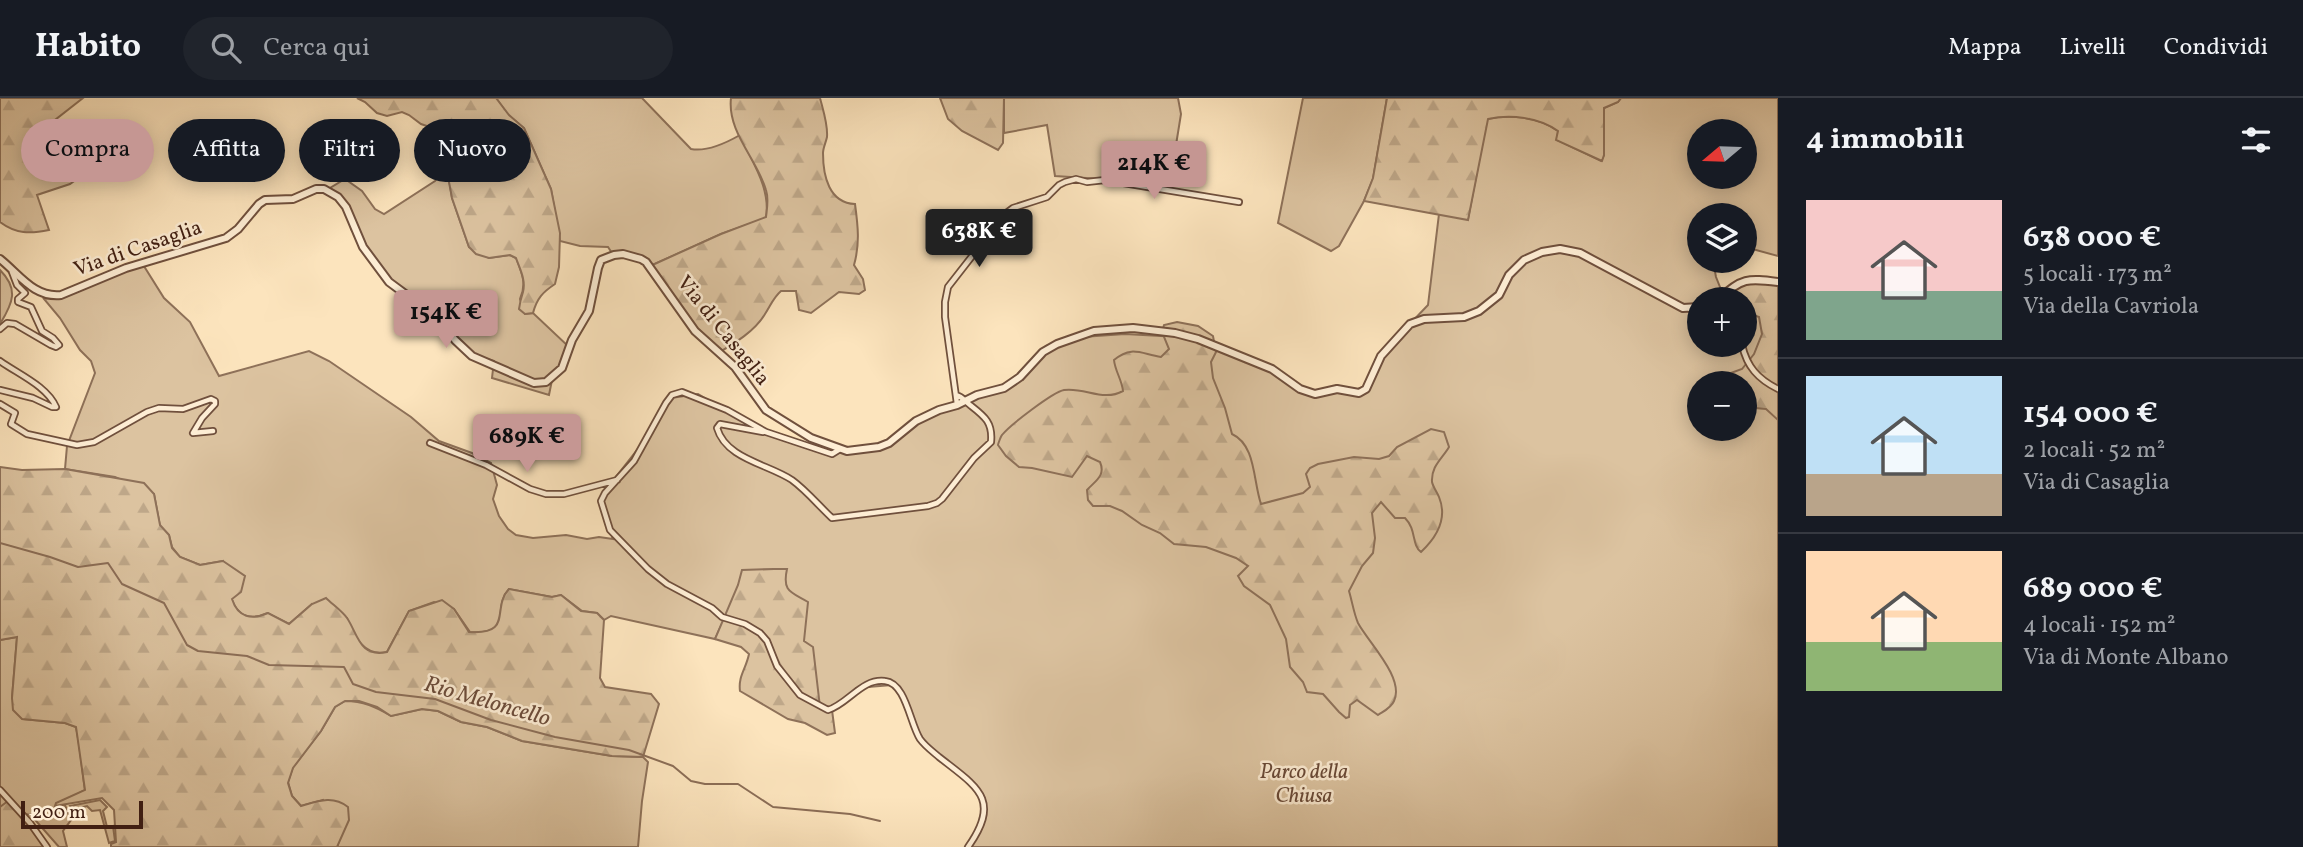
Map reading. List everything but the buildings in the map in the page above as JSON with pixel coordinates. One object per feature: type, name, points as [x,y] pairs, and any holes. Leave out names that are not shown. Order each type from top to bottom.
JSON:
[{"type":"street","points":[[957,405],[946,317],[948,287],[1005,214],[1013,208],[1046,197],[1059,185],[1076,179],[1087,182],[1105,180],[1239,202]]},
{"type":"street","name":"Via di Casaglia","points":[[0,259],[21,281],[45,294],[61,295],[127,268],[226,238],[265,200],[293,199],[316,189],[324,189],[338,197],[345,207],[363,247],[389,282],[439,319],[472,356],[534,383],[551,380],[562,368],[572,340],[589,311],[601,260],[614,255],[633,256],[646,262],[695,331],[735,368],[766,410],[811,438],[847,451],[889,443],[916,421],[1004,388],[1020,377],[1042,352],[1094,331],[1133,328],[1175,333],[1198,339],[1272,369],[1300,389],[1315,394],[1337,389],[1359,393],[1366,389],[1381,356],[1410,324],[1424,319],[1464,317],[1479,311],[1499,295],[1509,275],[1524,260],[1542,252],[1560,249],[1580,253],[1664,299],[1687,307]]},
{"type":"street","points":[[0,329],[8,323],[15,324],[51,345],[59,345],[42,331],[31,307],[18,302],[25,293],[17,285],[12,272]]},
{"type":"street","points":[[1734,287],[1742,281],[1755,279],[1778,282]]},
{"type":"street","points":[[1745,357],[1754,373],[1778,389]]},
{"type":"street","points":[[0,361],[31,382],[49,397],[56,407],[0,390]]},
{"type":"street","points":[[766,432],[727,410],[682,392],[672,395],[634,461],[601,501],[610,530],[648,569],[667,583],[699,600],[722,617],[745,624],[760,633],[767,641],[777,666],[800,695],[828,710],[873,682],[888,681],[897,687],[922,743],[971,784],[983,798],[984,819],[968,847]]},
{"type":"street","points":[[840,449],[832,454],[766,432],[720,424],[717,428],[719,435],[739,455],[792,480],[832,518],[842,518],[940,502],[974,458],[991,442],[988,420],[963,397],[956,395]]},
{"type":"street","points":[[945,408],[956,395]]},
{"type":"street","points":[[0,404],[15,413],[11,424],[14,428],[27,434],[77,445],[94,442],[147,412],[159,408],[183,409],[211,399],[215,404],[193,433],[213,431]]},
{"type":"street","points":[[430,443],[486,465],[530,489],[547,494],[564,494],[618,480]]},
{"type":"street","points":[[0,790],[30,823],[47,847]]},
{"type":"green space","points":[[0,98],[83,98],[56,119],[21,119],[21,182],[73,182],[37,195],[49,230],[23,232],[0,222]]},
{"type":"green space","points":[[357,98],[496,98],[514,119],[414,119],[402,112],[387,116],[377,113]]},
{"type":"green space","points":[[496,98],[642,98],[691,149],[710,148],[740,135],[763,186],[766,218],[721,234],[648,267],[633,257],[614,256],[608,247],[580,246],[560,241],[551,189],[531,144],[531,119],[513,119]]},
{"type":"green space","points":[[731,98],[820,98],[827,127],[823,153],[824,171],[833,193],[839,199],[855,204],[858,235],[854,265],[863,279],[865,290],[859,294],[839,292],[811,313],[799,310],[796,291],[781,291],[756,326],[718,353],[680,315],[648,267],[766,217],[766,190],[738,134],[731,110]]},
{"type":"green space","points":[[940,98],[1004,98],[1003,143],[998,150],[962,131],[948,119]]},
{"type":"green space","points":[[1004,98],[1178,98],[1181,114],[1172,187],[1133,181],[1055,176],[1047,125],[1004,133]]},
{"type":"green space","points":[[1303,98],[1387,98],[1373,179],[1339,246],[1331,251],[1278,223]]},
{"type":"green space","points":[[1387,98],[1621,98],[1604,108],[1602,161],[1556,140],[1558,131],[1542,123],[1515,117],[1488,119],[1468,220],[1364,201],[1373,178]]},
{"type":"green space","name":"Parco della Chiusa","points":[[1621,98],[1778,98],[1778,256],[1757,250],[1757,203],[1687,203],[1687,273],[1715,273],[1720,287],[1687,287],[1687,357],[1757,357],[1757,287],[1753,287],[1778,283],[1778,847],[966,847],[975,837],[986,811],[983,794],[920,743],[908,706],[892,685],[856,688],[837,708],[822,706],[725,617],[715,639],[611,616],[604,620],[597,613],[582,611],[561,595],[552,597],[509,589],[504,596],[500,619],[493,629],[470,632],[454,609],[434,602],[409,611],[387,652],[379,653],[361,644],[347,618],[312,604],[289,624],[268,613],[255,617],[246,616],[233,603],[223,561],[200,565],[180,557],[172,547],[169,535],[160,526],[154,494],[115,477],[65,469],[67,446],[95,373],[91,361],[80,350],[60,318],[44,299],[61,296],[142,263],[164,298],[190,322],[219,376],[309,351],[329,361],[411,417],[439,441],[491,463],[497,485],[493,499],[499,516],[516,535],[533,538],[566,535],[587,539],[613,539],[601,505],[601,496],[644,441],[671,398],[698,394],[744,421],[802,446],[840,451],[893,444],[905,427],[1013,380],[1046,346],[1082,337],[1125,334],[1179,337],[1245,356],[1309,393],[1326,389],[1361,394],[1382,353],[1428,305],[1439,214],[1468,219],[1487,119],[1515,117],[1542,123],[1558,131],[1557,140],[1601,161],[1604,155],[1604,108]]},
{"type":"green space","points":[[531,144],[551,189],[560,233],[559,267],[555,284],[541,296],[533,313],[525,314],[519,309],[524,283],[516,258],[510,255],[489,258],[476,254],[469,247],[449,182],[531,182]]},
{"type":"green space","points":[[340,182],[349,182],[362,191],[375,209],[384,214],[433,182],[450,182],[452,198],[469,247],[489,258],[510,255],[516,258],[523,279],[520,299],[525,314],[533,313],[568,346],[562,369],[552,380],[549,395],[492,378],[494,361],[468,353],[444,322],[399,288],[384,272],[351,229],[350,217],[330,188]]},
{"type":"green space","points":[[0,270],[10,284],[12,296],[0,324]]},
{"type":"green space","points":[[1750,279],[1778,283],[1778,420],[1766,409],[1757,408],[1757,371],[1736,371],[1742,369],[1752,357],[1757,357],[1757,346],[1762,334],[1757,316],[1757,287],[1733,287]]},
{"type":"green space","points":[[1177,322],[1198,326],[1213,336],[1216,352],[1211,362],[1213,378],[1232,434],[1246,446],[1250,455],[1261,504],[1303,493],[1310,487],[1306,474],[1318,464],[1354,457],[1379,459],[1389,456],[1397,447],[1431,429],[1444,432],[1449,447],[1432,476],[1442,513],[1436,534],[1421,552],[1405,518],[1395,518],[1381,502],[1372,513],[1375,538],[1373,553],[1362,566],[1349,591],[1358,623],[1384,660],[1394,682],[1394,701],[1378,715],[1357,700],[1350,705],[1349,717],[1346,718],[1323,694],[1307,692],[1303,682],[1290,667],[1286,639],[1270,605],[1244,586],[1238,576],[1248,566],[1236,558],[1206,547],[1174,544],[1122,511],[1110,506],[1093,506],[1088,500],[1087,490],[1101,475],[1100,462],[1087,456],[1072,477],[1019,467],[998,445],[1002,435],[1014,424],[1059,392],[1072,390],[1108,395],[1123,391],[1114,360],[1120,355],[1132,352],[1161,357],[1169,349],[1162,332],[1164,325]]},
{"type":"green space","points":[[0,467],[22,470],[65,469],[144,483],[154,494],[160,525],[169,535],[172,548],[180,557],[200,565],[223,561],[245,576],[241,592],[232,599],[242,614],[251,617],[268,613],[289,624],[312,604],[326,598],[345,615],[365,648],[378,653],[387,652],[409,611],[442,600],[454,609],[469,632],[483,632],[497,625],[501,604],[509,589],[552,597],[561,595],[581,611],[597,613],[604,620],[600,678],[605,687],[651,694],[659,704],[643,757],[612,756],[522,741],[487,727],[461,722],[438,711],[422,709],[391,716],[377,707],[359,701],[345,701],[335,707],[293,768],[288,783],[292,796],[301,806],[331,800],[348,807],[349,820],[337,847],[111,847],[111,844],[116,842],[114,810],[102,798],[55,806],[56,803],[85,790],[76,727],[65,723],[22,719],[13,710],[17,637],[0,640]]},
{"type":"green space","points":[[787,569],[787,587],[808,602],[804,641],[813,647],[820,707],[832,710],[835,733],[827,735],[805,723],[788,719],[740,691],[741,677],[749,654],[741,647],[715,639],[742,570]]},
{"type":"green space","points":[[17,637],[12,698],[23,719],[65,723],[76,727],[85,790],[56,806],[65,805],[71,820],[63,831],[67,847],[59,847],[30,814],[23,815],[0,807],[0,640]]},
{"type":"green space","points":[[345,701],[369,705],[391,716],[422,709],[438,711],[461,722],[487,727],[522,741],[612,756],[643,757],[648,762],[638,847],[337,847],[339,841],[323,800],[301,806],[292,796],[288,782],[293,767],[321,731],[335,707]]},
{"type":"green space","points":[[100,800],[107,807],[103,811],[107,827],[113,826],[115,841],[109,843],[100,810],[92,811],[87,806],[72,810],[70,806]]},
{"type":"green space","points":[[8,801],[23,815],[44,847],[0,847],[0,807]]},
{"type":"waterway","name":"Rio Meloncello","points":[[0,543],[78,567],[108,563],[122,584],[164,603],[187,645],[198,651],[247,656],[269,665],[344,667],[353,684],[376,692],[435,699],[491,720],[555,737],[629,750],[673,766],[691,781],[705,784],[738,784],[773,807],[850,814],[880,821]]}]
